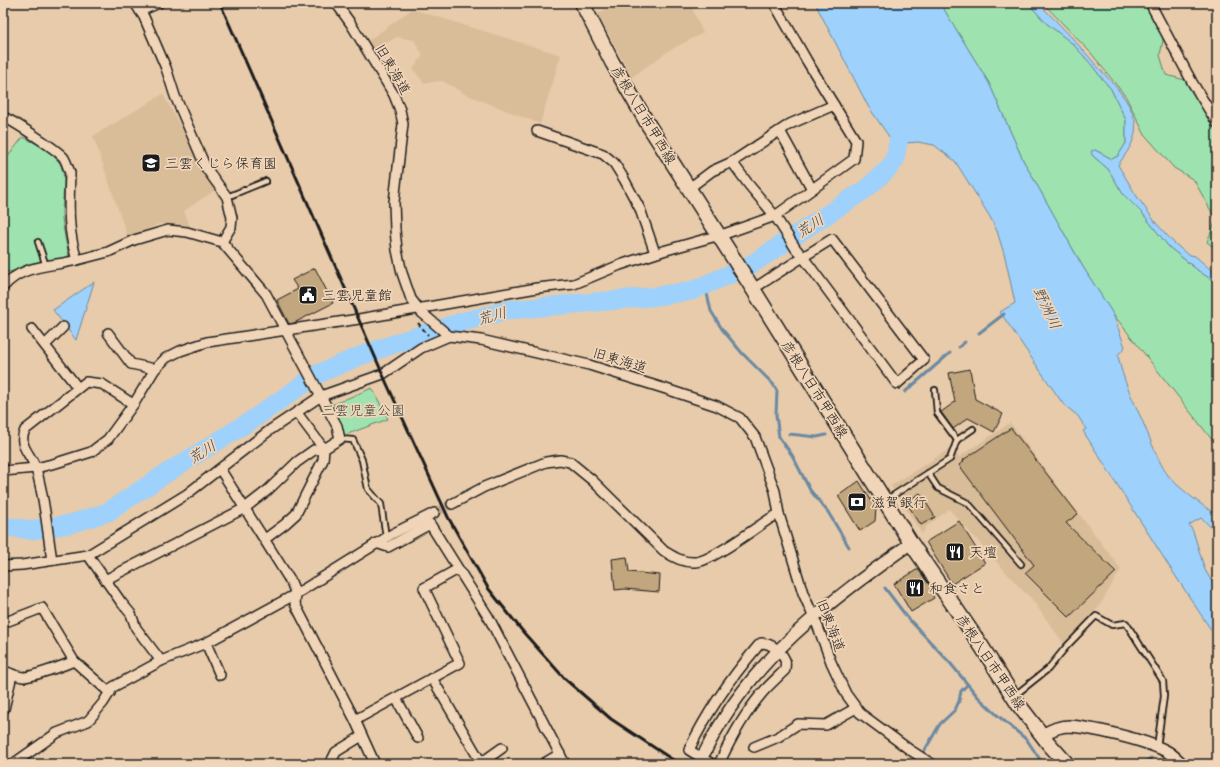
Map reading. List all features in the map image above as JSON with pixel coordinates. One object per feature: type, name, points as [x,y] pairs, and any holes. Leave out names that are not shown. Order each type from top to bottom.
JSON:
[{"type":"main road","name":"彦根八日市甲西線","points":[[582,3],[619,75],[649,126],[753,289],[911,543],[1013,696],[1066,764]]},
{"type":"street","points":[[159,3],[138,7],[166,68],[175,96],[206,168],[227,197],[232,218],[232,227],[222,242]]},
{"type":"street","name":"旧東海道","points":[[336,3],[394,94],[400,110],[403,124],[394,202],[395,230],[397,250],[402,273],[411,299],[419,314],[449,336],[481,340],[589,365],[710,404],[740,418],[755,436],[775,491],[779,514],[803,593],[831,662],[846,694],[860,713],[910,750],[932,764]]},
{"type":"street","points":[[3,471],[36,468],[91,452],[108,439],[134,404],[155,369],[166,358],[180,351],[207,342],[359,319],[419,314],[537,288],[574,284],[620,265],[655,253],[719,236],[776,217],[854,159],[856,141],[807,61],[774,3]]},
{"type":"street","points":[[1150,3],[1192,82],[1217,123]]},
{"type":"street","points":[[688,189],[712,171],[732,162],[790,124],[834,105]]},
{"type":"street","points":[[3,116],[56,150],[64,158],[68,165],[70,173],[69,223],[77,260]]},
{"type":"street","points":[[537,131],[603,154],[614,164],[640,209],[655,253]]},
{"type":"street","points":[[780,131],[812,190]]},
{"type":"street","points":[[732,162],[749,186],[776,217],[796,249],[803,258],[897,384],[924,360],[832,239],[803,258],[753,289]]},
{"type":"street","points":[[3,287],[7,278],[26,270],[108,252],[134,240],[168,230],[188,232],[222,242],[266,294],[275,308],[284,330],[337,426],[340,438],[324,449],[314,450],[296,462],[268,490],[245,508],[106,580]]},
{"type":"street","points":[[45,345],[63,327]]},
{"type":"street","points":[[32,329],[78,388]]},
{"type":"street","points":[[108,333],[131,364],[155,369]]},
{"type":"street","points":[[3,566],[22,565],[88,555],[187,494],[270,430],[297,413],[319,393],[383,374],[421,348],[449,336]]},
{"type":"street","points":[[52,560],[45,510],[36,468],[22,443],[21,437],[25,430],[86,382],[102,384],[134,404]]},
{"type":"street","points":[[265,539],[286,524],[296,514],[323,460],[324,449],[297,413]]},
{"type":"street","points":[[452,504],[495,482],[546,462],[560,460],[570,462],[592,480],[664,551],[676,559],[686,562],[704,561],[779,514]]},
{"type":"street","points":[[220,469],[291,582],[296,594],[296,604],[355,720],[375,764]]},
{"type":"street","points":[[13,764],[57,733],[88,721],[113,687],[162,662],[206,643],[296,594],[386,537],[434,513]]},
{"type":"street","points":[[376,543],[388,547],[430,524],[489,618],[565,764]]},
{"type":"street","points":[[705,752],[726,714],[738,696],[778,651],[813,617],[847,589],[911,543]]},
{"type":"street","points":[[88,555],[131,614],[136,628],[162,662]]},
{"type":"street","points":[[355,720],[460,663],[424,588],[458,569]]},
{"type":"street","points":[[3,623],[42,608],[74,661],[110,693]]},
{"type":"street","points":[[206,643],[220,675]]},
{"type":"street","points":[[712,764],[689,750],[700,726],[720,695],[758,646],[761,643],[765,643],[778,651],[785,661],[786,670],[763,692],[748,711],[736,730],[719,764]]},
{"type":"street","points":[[3,670],[25,677],[74,661]]},
{"type":"street","points":[[3,708],[4,709],[12,674]]},
{"type":"street","points":[[432,678],[482,763],[502,748]]},
{"type":"street","points":[[396,698],[418,738]]},
{"type":"street","points":[[754,747],[778,737],[798,724],[826,725],[856,708]]},
{"type":"street","points":[[1042,735],[1056,728],[1072,727],[1105,732],[1167,751],[1182,764]]},
{"type":"street","points":[[330,764],[336,752],[362,736]]},
{"type":"street","points":[[543,764],[560,754]]},
{"type":"lane","points":[[227,197],[266,181]]},
{"type":"lane","points":[[38,242],[46,266]]},
{"type":"lane","points":[[935,390],[937,413],[957,440]]},
{"type":"lane","points":[[885,500],[950,459],[957,440],[973,429]]},
{"type":"lane","points":[[340,438],[354,440],[362,460],[368,489],[381,504],[386,537]]},
{"type":"lane","points":[[928,473],[938,488],[968,503],[1020,564]]},
{"type":"lane","points":[[1013,696],[1048,669],[1066,647],[1096,616],[1112,625],[1126,623],[1163,681],[1164,696],[1157,747]]},
{"type":"path","points":[[419,314],[430,339]]},
{"type":"shaded area","points":[[617,3],[690,3],[703,33],[670,50],[632,77],[597,14]]},
{"type":"shaded area","points":[[412,9],[561,55],[540,124],[465,94],[443,81],[424,83],[413,69],[423,55],[414,40],[397,37],[373,50],[368,41]]},
{"type":"shaded area","name":"三雲くじら保育園","points":[[163,94],[215,190],[184,211],[190,226],[159,224],[128,238],[93,136]]},
{"type":"shaded area","points":[[1010,423],[1121,569],[1099,607],[1064,644],[1030,597],[949,509],[926,527],[922,534],[891,486],[951,448],[959,457]]},
{"type":"green space","points":[[940,3],[1028,3],[1046,23],[1073,44],[1111,89],[1126,120],[1126,143],[1118,156],[1112,159],[1095,150],[1092,155],[1108,169],[1123,194],[1143,214],[1169,247],[1200,272],[1217,283],[1217,446],[1113,314],[1083,267],[1023,160],[989,83]]},
{"type":"green space","points":[[1043,3],[1147,3],[1164,35],[1160,55],[1166,75],[1185,80],[1210,114],[1217,131],[1217,250],[1207,242],[1216,220],[1194,180],[1174,168],[1145,135],[1126,97],[1091,53]]},
{"type":"green space","points":[[23,137],[47,150],[55,157],[61,167],[64,181],[62,218],[69,258],[42,263],[9,272],[3,271],[3,163]]},
{"type":"green space","name":"三雲児童公園","points":[[372,388],[388,419],[345,435],[327,407]]},
{"type":"water","name":"野洲川","points":[[815,3],[940,3],[989,83],[1023,160],[1083,267],[1113,314],[1125,347],[1118,355],[1122,373],[1161,463],[1167,474],[1177,485],[1217,515],[1217,535],[1201,518],[1189,525],[1193,531],[1205,570],[1217,590],[1217,639],[1083,431],[1086,429],[1078,416],[1063,404],[1000,312],[1015,303],[1005,257],[997,231],[990,217],[955,161],[934,145],[918,142],[894,144],[868,106]]},
{"type":"water","points":[[1028,3],[1038,3],[1046,11],[1114,85],[1129,105],[1135,121],[1135,134],[1131,145],[1118,165],[1136,195],[1156,223],[1174,243],[1187,254],[1195,256],[1217,275],[1217,283],[1200,272],[1169,247],[1143,214],[1123,194],[1108,169],[1092,155],[1091,151],[1095,150],[1112,159],[1118,156],[1126,143],[1126,120],[1111,89],[1091,64],[1073,44],[1046,23]]},
{"type":"water","points":[[94,282],[76,340],[53,310]]},
{"type":"building","name":"三雲児童館","points":[[315,268],[333,303],[294,323],[289,324],[277,300],[298,289],[292,280]]},
{"type":"building","points":[[970,369],[975,399],[1003,414],[994,432],[968,418],[953,429],[941,412],[955,402],[949,373]]},
{"type":"building","points":[[1011,428],[1078,514],[1066,523],[1116,572],[1069,617],[1025,573],[1034,565],[959,465],[964,461],[963,460]]},
{"type":"building","name":"滋賀銀行","points":[[859,481],[876,508],[875,521],[860,531],[838,496]]},
{"type":"building","points":[[920,493],[935,517],[921,525],[906,502]]},
{"type":"building","name":"天壇","points":[[959,521],[985,563],[952,584],[926,542]]},
{"type":"building","points":[[627,557],[629,572],[660,575],[659,592],[625,589],[615,590],[612,559]]},
{"type":"building","name":"和食さと","points":[[918,569],[935,593],[932,594],[934,598],[911,612],[894,584]]},
{"type":"waterway","name":"荒川","points":[[3,526],[30,530],[70,524],[108,512],[165,474],[252,420],[318,374],[360,356],[408,339],[462,322],[509,310],[650,297],[691,291],[749,266],[866,189],[887,170],[895,160],[899,136],[908,119]]},
{"type":"waterway","points":[[705,285],[711,311],[722,329],[742,353],[773,384],[777,391],[776,415],[779,437],[792,455],[810,490],[828,512],[849,547]]},
{"type":"waterway","points":[[979,333],[1004,314]]},
{"type":"waterway","points":[[959,347],[965,342]]},
{"type":"waterway","points":[[905,392],[950,353]]},
{"type":"waterway","points":[[789,434],[817,437],[826,435]]},
{"type":"waterway","points":[[885,588],[907,617],[951,664],[978,697],[1027,740],[1043,764]]},
{"type":"waterway","points":[[922,755],[940,724],[955,710],[961,691],[967,685]]},
{"type":"waterway","points":[[1142,764],[1151,758]]},
{"type":"tunnel","points":[[434,513],[452,504]]},
{"type":"railway","points":[[220,3],[387,384],[448,517],[488,588],[524,633],[565,679],[611,719],[679,764]]},
{"type":"place","name":"三雲くじら保育園","points":[[151,163]]},
{"type":"place","name":"三雲児童館","points":[[308,295]]},
{"type":"place","name":"滋賀銀行","points":[[857,502]]},
{"type":"place","name":"天壇","points":[[955,552]]},
{"type":"place","name":"和食さと","points":[[915,588]]}]
